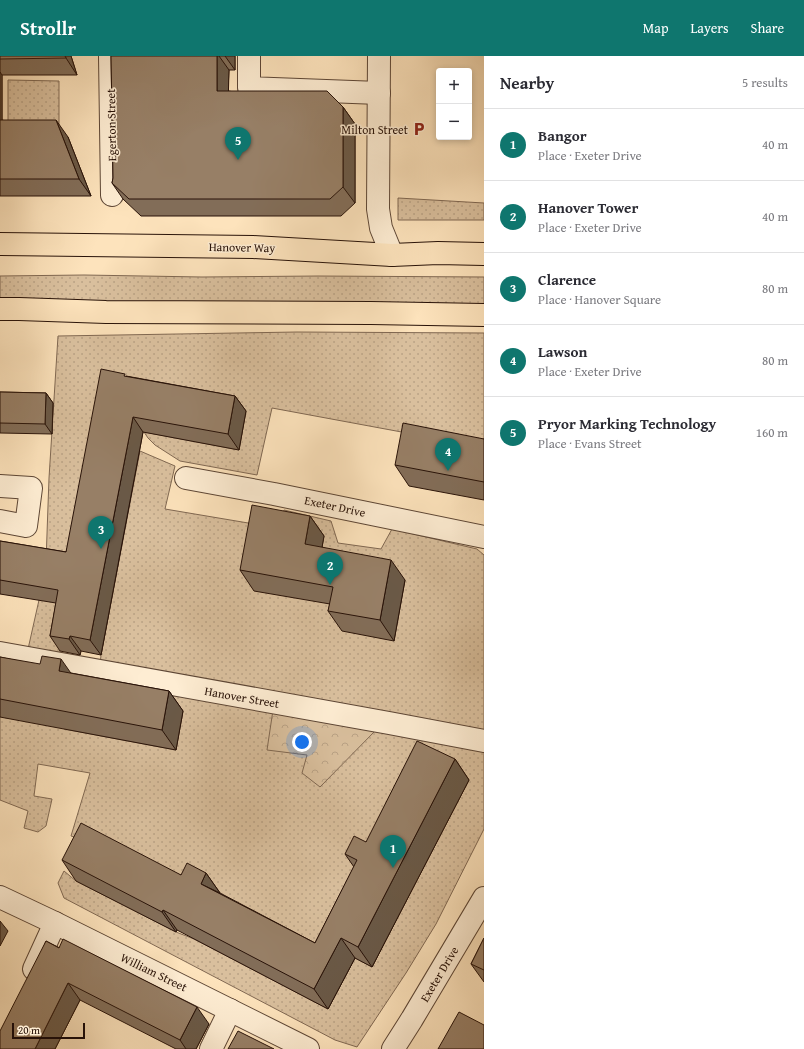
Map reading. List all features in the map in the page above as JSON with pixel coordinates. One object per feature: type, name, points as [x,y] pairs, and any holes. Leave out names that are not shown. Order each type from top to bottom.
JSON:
[{"type":"highway","name":"Hanover Way","points":[[0,244],[253,247],[392,255],[438,253],[484,254]]},
{"type":"highway","points":[[0,310],[484,315]]},
{"type":"street","name":"Egerton Street","points":[[110,56],[112,195]]},
{"type":"street","points":[[249,56],[249,88],[378,93]]},
{"type":"street","points":[[378,56],[378,209],[381,228],[392,255]]},
{"type":"street","name":"Exeter Drive","points":[[186,478],[274,494],[484,537]]},
{"type":"street","points":[[0,486],[31,488],[26,526],[0,521]]},
{"type":"street","name":"Hanover Street","points":[[0,653],[484,741]]},
{"type":"street","name":"William Street","points":[[0,898],[55,923],[308,1049]]},
{"type":"street","name":"Exeter Drive","points":[[393,1049],[484,898]]},
{"type":"street","points":[[26,985],[55,923]]},
{"type":"street","points":[[211,1049],[230,1010]]},
{"type":"green space","points":[[8,80],[59,81],[59,132],[8,132]]},
{"type":"green space","points":[[398,198],[484,203],[484,220],[398,220]]},
{"type":"green space","points":[[84,275],[202,277],[484,277],[484,308],[0,302],[0,276]]},
{"type":"green space","points":[[297,332],[484,333],[484,446],[272,408],[257,475],[180,461],[155,445],[144,432],[239,450],[151,394],[61,647],[57,663],[26,658],[46,562],[49,478],[58,336]]},
{"type":"green space","points":[[140,451],[175,466],[165,509],[266,526],[353,570],[277,528],[284,510],[331,521],[338,543],[381,549],[392,529],[477,549],[484,555],[484,829],[436,924],[406,973],[357,1047],[335,1040],[64,898],[58,883],[64,871],[76,881],[176,932],[194,939],[328,1009],[355,958],[372,967],[468,779],[333,955],[95,843],[71,836],[90,773],[38,764],[34,796],[52,799],[46,826],[38,832],[24,828],[28,811],[0,800],[0,716],[68,711],[64,729],[176,750],[97,695],[101,655]]},
{"type":"green space","points":[[273,710],[376,730],[320,787],[302,773],[307,755],[267,750]]},
{"type":"building","points":[[0,56],[65,56],[66,58],[0,59]]},
{"type":"building","points":[[111,56],[217,56],[217,91],[327,91],[343,107],[343,187],[330,199],[129,199],[112,183]]},
{"type":"building","points":[[0,120],[56,120],[79,179],[0,179]]},
{"type":"building","points":[[101,369],[125,374],[124,376],[235,396],[228,434],[133,417],[90,640],[70,636],[69,639],[50,636],[58,590],[0,580],[0,541],[66,552]]},
{"type":"building","points":[[0,392],[46,393],[45,424],[0,423]]},
{"type":"building","points":[[403,423],[484,439],[484,482],[395,465]]},
{"type":"building","points":[[252,505],[310,516],[305,544],[391,560],[380,620],[328,611],[333,587],[240,570]]},
{"type":"building","points":[[42,656],[61,659],[59,671],[169,691],[162,730],[0,699],[0,657],[40,664]]},
{"type":"building","points":[[417,741],[455,759],[358,947],[341,938],[314,989],[163,910],[162,912],[62,860],[81,823],[181,875],[187,863],[206,873],[201,884],[315,943],[357,860],[345,854],[354,836],[366,842]]},
{"type":"building","points":[[484,938],[484,970],[471,964]]},
{"type":"building","points":[[63,939],[197,1007],[180,1040],[68,983],[35,1049],[0,1049],[0,1031],[46,941],[59,948]]},
{"type":"building","points":[[459,1012],[484,1025],[484,1049],[438,1049]]},
{"type":"building","points":[[238,1031],[274,1049],[228,1049]]},
{"type":"place","name":"Milton Street","points":[[419,129]]},
{"type":"place","name":"Pryor Marking Technology","points":[[238,160]]},
{"type":"place","name":"Lawson","points":[[448,471]]},
{"type":"place","name":"Clarence","points":[[101,549]]},
{"type":"place","name":"Hanover Tower","points":[[330,585]]},
{"type":"place","name":"Bangor","points":[[393,868]]}]
